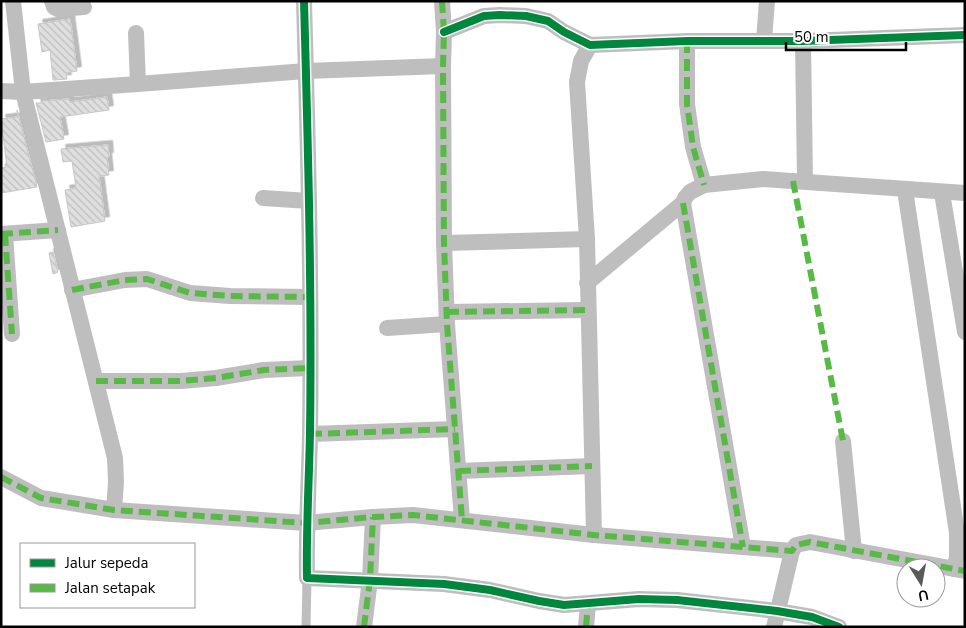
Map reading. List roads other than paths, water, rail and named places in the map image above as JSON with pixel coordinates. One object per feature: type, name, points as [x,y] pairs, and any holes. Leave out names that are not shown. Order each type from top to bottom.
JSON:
[{"type":"street","points":[[13,1],[23,92],[115,458],[114,510]]},
{"type":"street","points":[[52,1],[54,7],[58,9],[84,6]]},
{"type":"street","points":[[304,1],[309,201],[310,368],[310,434],[306,523],[307,578],[444,584],[490,590],[564,605],[638,599],[677,600],[776,619],[812,617],[839,627]]},
{"type":"street","points":[[442,1],[444,32],[444,243],[447,318],[462,520]]},
{"type":"street","points":[[764,40],[767,1]]},
{"type":"street","points":[[444,32],[484,16],[526,16],[548,21],[564,32],[590,45],[687,41],[803,41],[965,35]]},
{"type":"street","points":[[136,33],[138,84]]},
{"type":"street","points":[[687,41],[687,104],[693,147],[704,184]]},
{"type":"street","points":[[803,41],[805,181]]},
{"type":"street","points":[[590,45],[581,61],[577,82],[587,239],[587,310],[594,535]]},
{"type":"street","points":[[1,91],[23,92],[306,71],[443,66]]},
{"type":"street","points":[[587,283],[683,203],[690,192],[704,184],[763,179],[965,193]]},
{"type":"street","points":[[776,619],[792,551],[796,545],[810,542],[959,570],[957,533],[905,190]]},
{"type":"street","points":[[942,192],[965,332]]},
{"type":"street","points":[[263,198],[309,201]]},
{"type":"street","points":[[683,203],[743,547]]},
{"type":"street","points":[[12,334],[3,234],[58,230]]},
{"type":"street","points":[[444,243],[587,239]]},
{"type":"street","points":[[72,290],[125,280],[147,279],[190,293],[230,296],[309,297]]},
{"type":"street","points":[[387,328],[447,318],[587,310]]},
{"type":"street","points":[[96,380],[181,381],[216,378],[264,370],[310,368]]},
{"type":"street","points":[[310,434],[455,429]]},
{"type":"street","points":[[843,441],[854,551]]},
{"type":"street","points":[[459,471],[592,466]]},
{"type":"street","points":[[1,477],[41,498],[114,510],[306,523],[373,516],[413,515],[594,535],[792,551]]},
{"type":"street","points":[[364,627],[370,580],[373,516]]},
{"type":"street","points":[[586,627],[588,604]]},
{"type":"lane","points":[[306,627],[307,578]]}]
